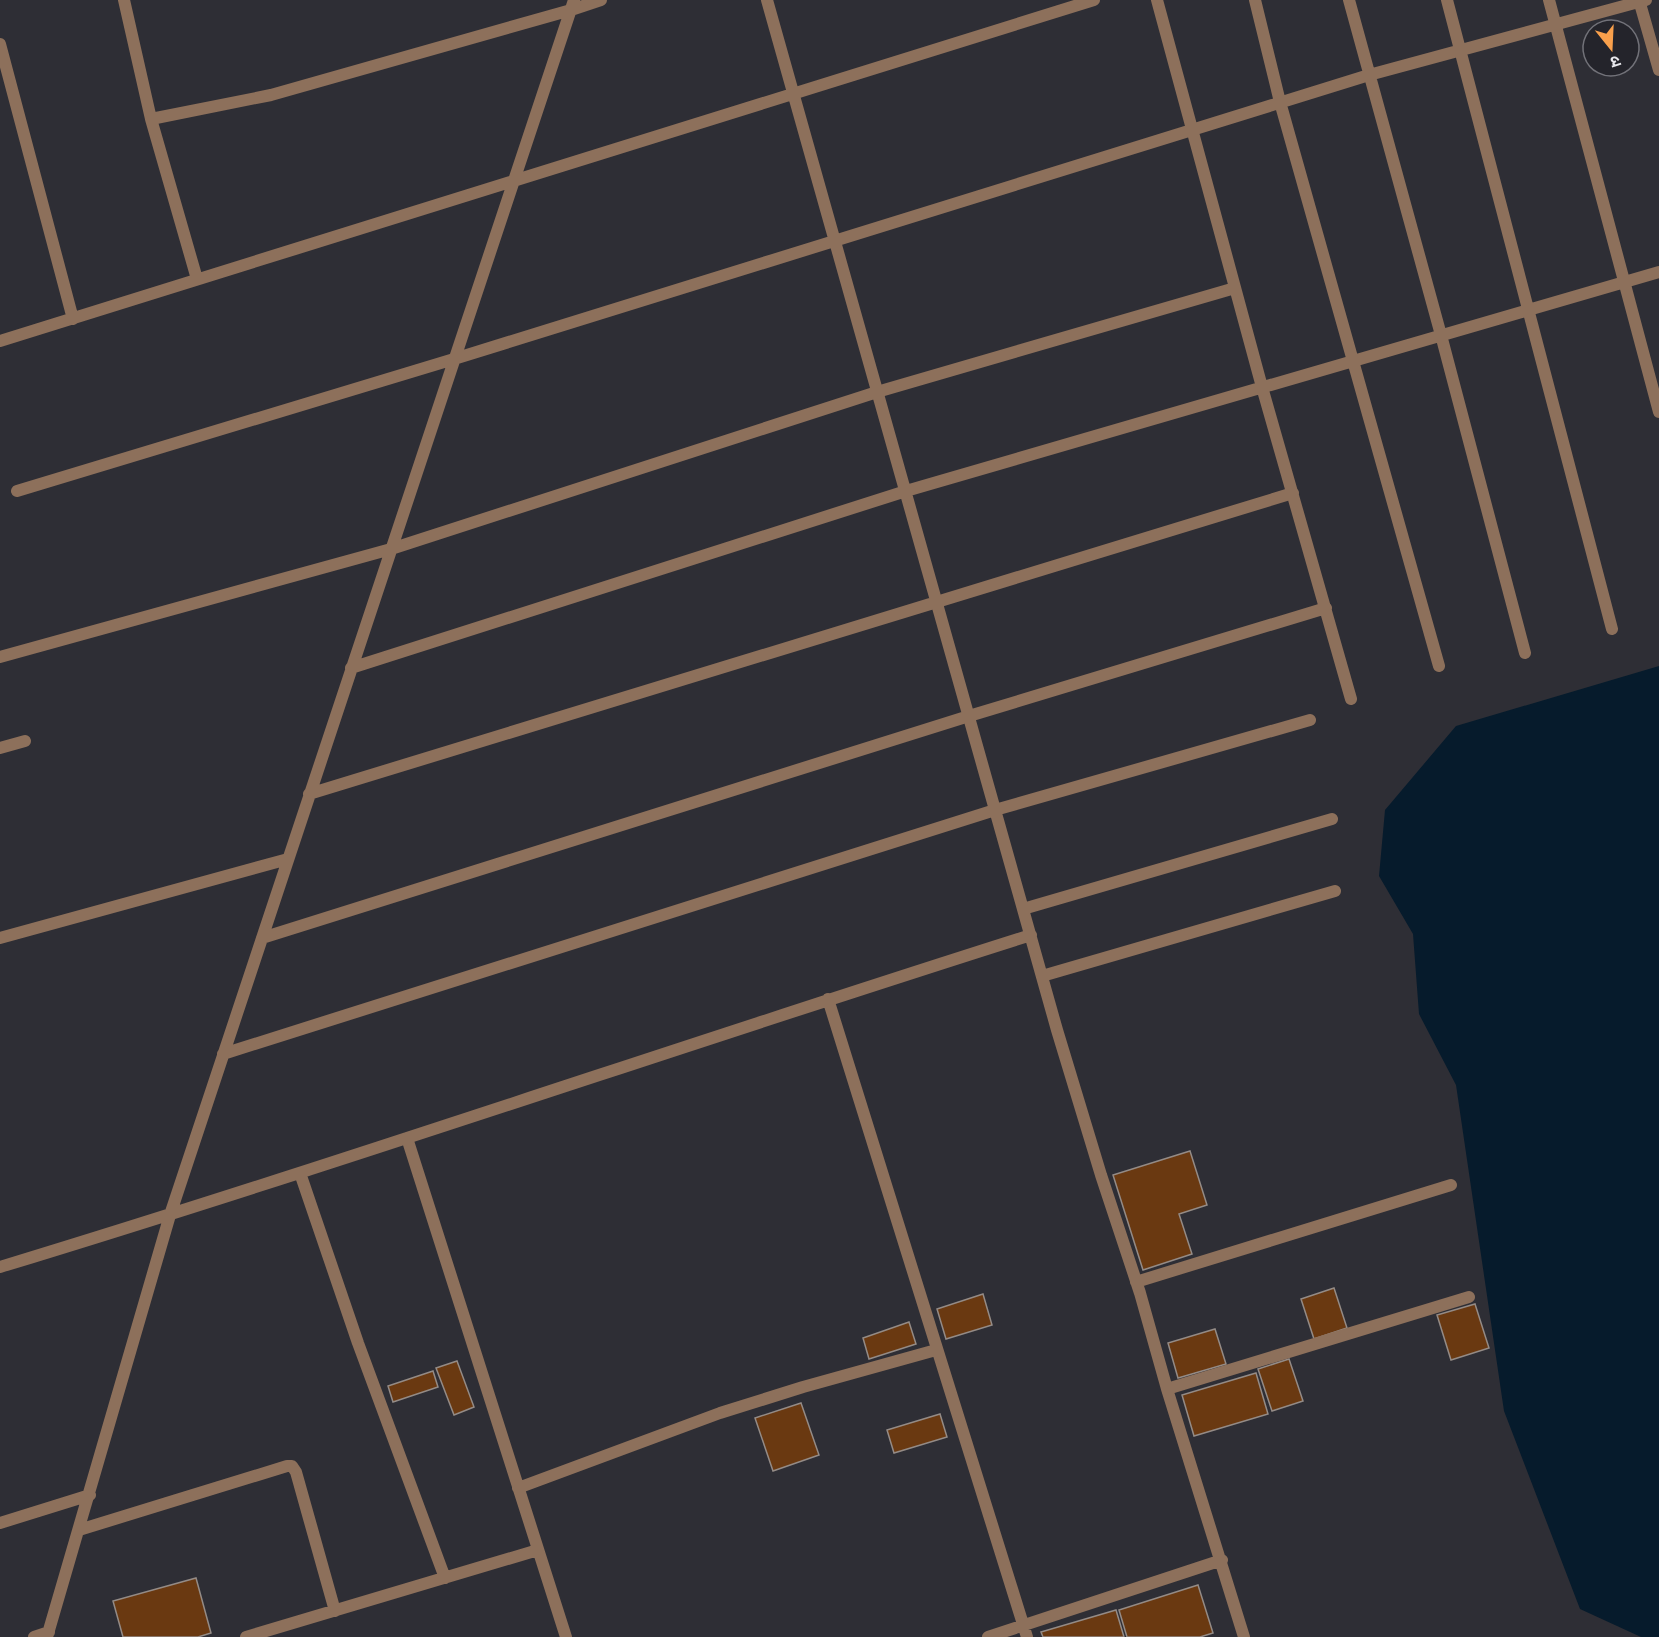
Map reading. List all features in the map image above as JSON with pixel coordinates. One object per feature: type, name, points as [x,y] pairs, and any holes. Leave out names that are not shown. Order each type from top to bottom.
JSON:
[{"type":"street","points":[[124,0],[152,119],[197,279]]},
{"type":"street","points":[[152,119],[270,95],[572,5],[602,0]]},
{"type":"street","points":[[767,0],[1030,935],[1244,1637]]},
{"type":"street","points":[[0,341],[1094,0]]},
{"type":"street","points":[[1157,0],[1262,387],[1351,699]]},
{"type":"street","points":[[1255,0],[1280,102],[1439,666]]},
{"type":"street","points":[[1349,0],[1525,653]]},
{"type":"street","points":[[1447,0],[1530,309],[1612,629]]},
{"type":"street","points":[[1549,0],[1659,412]]},
{"type":"street","points":[[17,491],[454,359],[1369,75],[1642,1],[1659,70]]},
{"type":"street","points":[[34,1637],[48,1635],[170,1215],[572,5]]},
{"type":"street","points":[[0,44],[73,319]]},
{"type":"street","points":[[351,668],[906,491],[1659,272]]},
{"type":"street","points":[[0,657],[391,549],[877,392],[1235,288]]},
{"type":"street","points":[[309,794],[1293,493]]},
{"type":"street","points":[[262,938],[969,716],[1326,608]]},
{"type":"street","points":[[223,1054],[995,810],[1310,720]]},
{"type":"street","points":[[0,748],[25,741]]},
{"type":"street","points":[[1023,909],[1332,819]]},
{"type":"street","points":[[0,938],[288,859]]},
{"type":"street","points":[[1042,976],[1335,891]]},
{"type":"street","points":[[0,1267],[170,1215],[1030,935]]},
{"type":"street","points":[[828,999],[1025,1631]]},
{"type":"street","points":[[407,1138],[566,1637]]},
{"type":"street","points":[[300,1173],[358,1343],[445,1578]]},
{"type":"street","points":[[1136,1282],[1451,1185]]},
{"type":"street","points":[[1167,1389],[1469,1297]]},
{"type":"street","points":[[518,1488],[720,1413],[936,1350]]},
{"type":"street","points":[[79,1530],[292,1466],[296,1472],[335,1611]]},
{"type":"street","points":[[0,1523],[90,1495]]},
{"type":"street","points":[[246,1637],[538,1550]]},
{"type":"street","points":[[988,1637],[1025,1631],[1222,1560]]},
{"type":"water","points":[[1659,666],[1659,1637],[1641,1637],[1580,1609],[1504,1411],[1456,1085],[1419,1014],[1413,934],[1379,876],[1385,810],[1456,726]]},
{"type":"building","points":[[1190,1151],[1207,1205],[1179,1214],[1192,1254],[1143,1270],[1113,1175]]},
{"type":"building","points":[[1334,1288],[1347,1328],[1314,1339],[1301,1299]]},
{"type":"building","points":[[983,1294],[992,1325],[946,1339],[937,1309]]},
{"type":"building","points":[[1475,1304],[1489,1348],[1451,1360],[1437,1315]]},
{"type":"building","points":[[909,1322],[916,1344],[869,1359],[863,1338]]},
{"type":"building","points":[[1215,1329],[1226,1364],[1178,1378],[1168,1343]]},
{"type":"building","points":[[1289,1359],[1303,1401],[1272,1411],[1258,1369]]},
{"type":"building","points":[[457,1361],[474,1407],[454,1415],[436,1368]]},
{"type":"building","points":[[433,1371],[438,1387],[393,1402],[388,1386]]},
{"type":"building","points":[[1256,1373],[1268,1414],[1194,1436],[1182,1395]]},
{"type":"building","points":[[801,1403],[819,1455],[773,1471],[755,1418]]},
{"type":"building","points":[[940,1414],[947,1437],[894,1453],[887,1430]]},
{"type":"building","points":[[196,1578],[211,1633],[198,1637],[123,1637],[113,1601]]},
{"type":"building","points":[[1198,1585],[1213,1633],[1200,1637],[1127,1637],[1119,1610]]},
{"type":"building","points":[[1116,1610],[1124,1637],[1043,1637],[1041,1632]]}]
